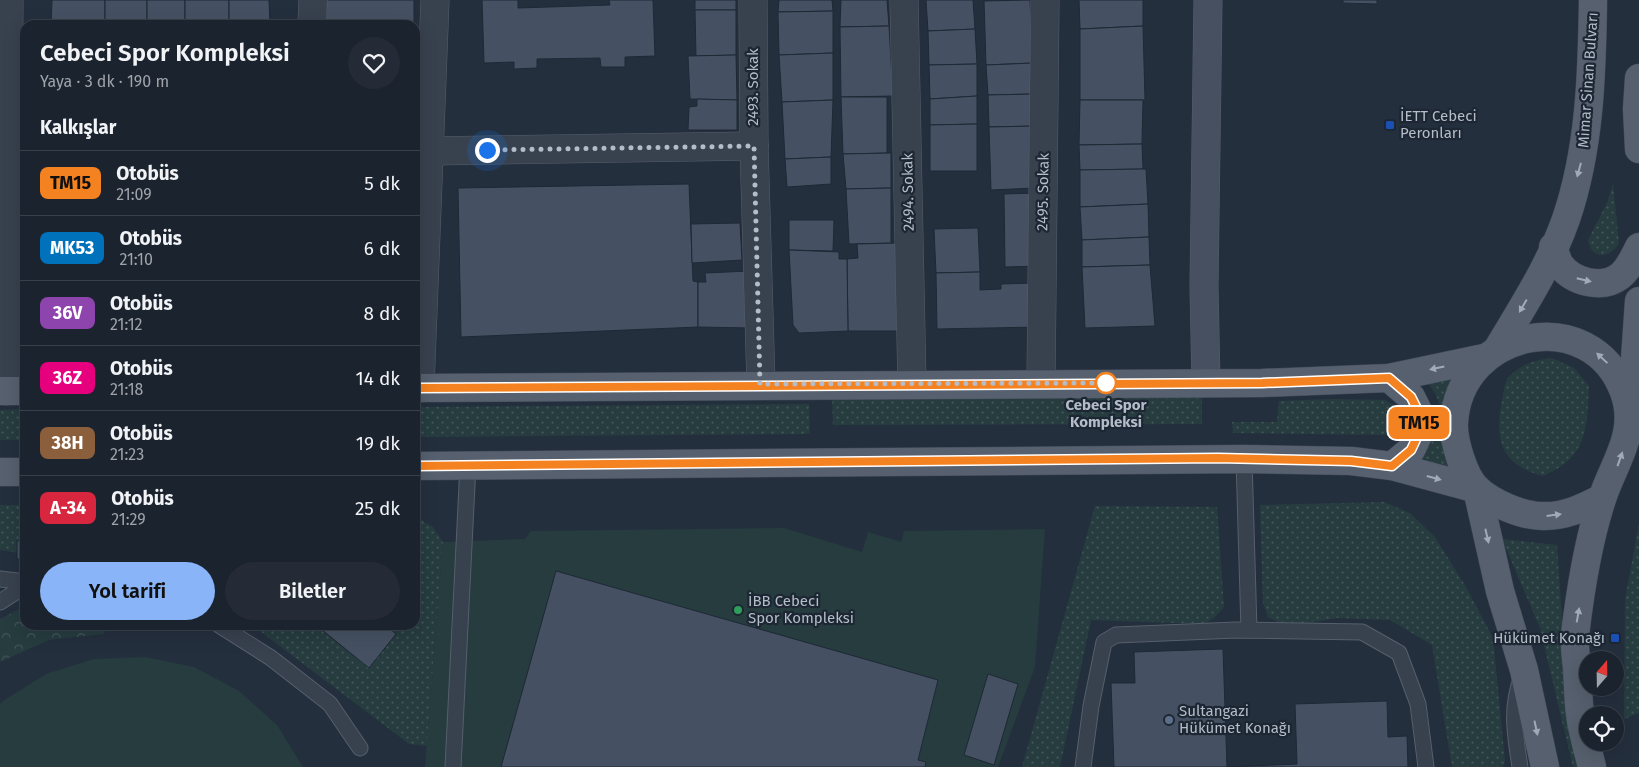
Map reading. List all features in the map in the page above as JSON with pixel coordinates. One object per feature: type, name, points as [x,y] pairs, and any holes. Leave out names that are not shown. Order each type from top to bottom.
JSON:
[{"type":"main road","name":"Mimar Sinan Bulvarı","points":[[1491,354],[1538,280],[1566,219],[1585,148],[1593,0]]},
{"type":"main road","points":[[1639,78],[1637,109],[1639,149]]},
{"type":"main road","points":[[1553,247],[1560,265],[1579,280],[1604,283],[1620,277],[1631,264],[1639,247]]},
{"type":"main road","points":[[1592,767],[1580,715],[1575,637],[1589,555],[1602,498],[1621,458],[1631,416],[1639,301]]},
{"type":"main road","points":[[420,388],[760,384],[1262,383],[1389,378],[1491,354],[1513,342],[1541,336],[1569,339],[1594,351],[1615,370],[1625,394],[1631,416]]},
{"type":"main road","points":[[1491,354],[1471,374],[1459,398],[1454,424],[1458,451],[1477,489],[1500,591],[1524,670],[1545,767]]},
{"type":"main road","points":[[1389,378],[1411,397],[1419,413],[1419,433],[1411,450],[1392,466]]},
{"type":"main road","points":[[420,466],[1244,459],[1351,461],[1392,466],[1477,489],[1512,510],[1542,516],[1572,512],[1602,498]]},
{"type":"main road","points":[[0,472],[20,472]]},
{"type":"street","points":[[9,0],[4,126],[10,391]]},
{"type":"street","points":[[312,20],[313,0]]},
{"type":"street","points":[[420,333],[430,151],[435,0]]},
{"type":"street","name":"2493. Sokak","points":[[753,0],[754,146],[760,384]]},
{"type":"street","name":"2494. Sokak","points":[[904,0],[912,384]]},
{"type":"street","name":"2495. Sokak","points":[[1041,383],[1045,0]]},
{"type":"street","points":[[1206,382],[1204,287],[1208,0]]},
{"type":"street","points":[[430,151],[754,146]]},
{"type":"lane","points":[[1244,459],[1249,630]]},
{"type":"lane","points":[[453,767],[468,465]]},
{"type":"lane","points":[[0,579],[20,583]]},
{"type":"lane","points":[[0,602],[20,588]]},
{"type":"lane","points":[[226,630],[272,658],[330,704],[360,748]]},
{"type":"lane","points":[[1083,767],[1091,706],[1104,642],[1116,635],[1249,630],[1362,632],[1399,653],[1418,704],[1426,767]]},
{"type":"lane","points":[[1520,767],[1513,721],[1515,695],[1524,670]]},
{"type":"green space","points":[[1613,184],[1619,243],[1611,252],[1601,255],[1593,251],[1588,240],[1607,203]]},
{"type":"green space","points":[[1552,358],[1574,368],[1589,386],[1587,416],[1582,440],[1577,451],[1569,460],[1543,476],[1529,471],[1509,458],[1500,439],[1499,427],[1505,386],[1508,378],[1518,369],[1528,364]]},
{"type":"green space","points":[[1458,372],[1449,470],[1422,458],[1433,438],[1439,416],[1437,398],[1426,380]]},
{"type":"green space","points":[[1202,393],[1202,424],[833,425],[832,396]]},
{"type":"green space","points":[[1331,399],[1385,400],[1399,408],[1403,420],[1398,432],[1387,435],[1233,433],[1232,422],[1277,422],[1279,401]]},
{"type":"green space","points":[[809,404],[810,434],[420,437],[420,407]]},
{"type":"green space","points":[[20,409],[20,440],[0,440],[0,410]]},
{"type":"green space","points":[[1384,502],[1410,513],[1435,537],[1466,587],[1493,638],[1505,761],[1503,767],[1452,767],[1432,645],[1390,620],[1337,618],[1301,624],[1281,624],[1268,617],[1263,603],[1260,505]]},
{"type":"green space","points":[[0,505],[20,505],[20,553],[0,550]]},
{"type":"green space","points":[[1095,506],[1217,507],[1224,607],[1214,618],[1205,624],[1091,620],[1060,767],[1022,767]]},
{"type":"green space","points":[[420,519],[433,527],[443,542],[427,746],[409,744],[259,630],[420,630]]},
{"type":"green space","points":[[1639,524],[1639,713],[1624,719],[1625,599]]},
{"type":"green space","name":"İBB Cebeci Spor Kompleksi","points":[[784,528],[862,552],[868,532],[901,542],[904,531],[1045,529],[1035,667],[998,767],[425,767],[443,542],[525,539],[531,531]]},
{"type":"green space","points":[[1502,539],[1557,545],[1565,663],[1581,767],[1573,767],[1540,628]]},
{"type":"green space","points":[[20,609],[20,630],[105,630],[104,634],[49,640],[0,662],[0,619]]},
{"type":"green space","points":[[145,657],[194,667],[239,691],[277,725],[303,767],[0,767],[0,704],[3,701],[46,674],[94,659]]},
{"type":"building","points":[[52,0],[105,0],[105,20],[51,20]]},
{"type":"building","points":[[105,0],[147,0],[147,20],[105,20]]},
{"type":"building","points":[[147,0],[185,0],[185,20],[147,20]]},
{"type":"building","points":[[185,0],[229,0],[229,20],[185,20]]},
{"type":"building","points":[[229,0],[269,0],[270,20],[229,20]]},
{"type":"building","points":[[320,0],[414,0],[414,20],[321,20]]},
{"type":"building","points":[[482,0],[518,0],[518,8],[610,5],[609,0],[653,0],[655,56],[625,57],[625,67],[601,67],[600,58],[537,59],[537,68],[514,69],[514,62],[484,63]]},
{"type":"building","points":[[695,0],[736,0],[736,10],[695,10]]},
{"type":"building","points":[[779,0],[832,0],[833,11],[778,12]]},
{"type":"building","points":[[841,0],[887,0],[889,26],[840,27]]},
{"type":"building","points":[[926,0],[973,0],[975,29],[928,31]]},
{"type":"building","points":[[1030,0],[1033,63],[986,65],[984,1]]},
{"type":"building","points":[[1079,0],[1143,0],[1143,26],[1080,29]]},
{"type":"building","points":[[1343,0],[1377,0],[1377,4],[1343,3]]},
{"type":"building","points":[[695,10],[736,10],[736,55],[696,56]]},
{"type":"building","points":[[833,11],[833,53],[779,55],[778,12]]},
{"type":"building","points":[[889,26],[893,96],[841,97],[840,27]]},
{"type":"building","points":[[1143,26],[1145,100],[1080,100],[1080,29]]},
{"type":"building","points":[[975,29],[977,64],[929,65],[928,31]]},
{"type":"building","points":[[833,53],[833,100],[782,102],[779,55]]},
{"type":"building","points":[[736,55],[737,100],[690,99],[688,56]]},
{"type":"building","points":[[1033,63],[1034,94],[988,95],[986,65]]},
{"type":"building","points":[[977,64],[977,96],[930,99],[929,65]]},
{"type":"building","points":[[1034,94],[1036,126],[989,127],[988,95]]},
{"type":"building","points":[[977,96],[977,124],[930,125],[930,99]]},
{"type":"building","points":[[841,97],[887,97],[887,153],[843,154]]},
{"type":"building","points":[[697,99],[737,100],[737,130],[688,130],[689,107],[697,106]]},
{"type":"building","points":[[833,100],[831,157],[785,159],[782,102]]},
{"type":"building","points":[[1080,100],[1143,100],[1142,144],[1079,145]]},
{"type":"building","points":[[977,124],[977,171],[930,171],[930,125]]},
{"type":"building","points":[[1036,126],[1035,188],[991,190],[989,127]]},
{"type":"building","points":[[1142,144],[1143,169],[1080,170],[1079,145]]},
{"type":"building","points":[[891,153],[891,188],[846,189],[843,154]]},
{"type":"building","points":[[831,157],[831,184],[787,187],[785,159]]},
{"type":"building","points":[[1146,169],[1148,204],[1080,207],[1080,170]]},
{"type":"building","points":[[689,184],[693,281],[698,282],[698,327],[461,337],[458,188]]},
{"type":"building","points":[[891,188],[891,243],[849,244],[846,189]]},
{"type":"building","points":[[1039,193],[1040,266],[1005,267],[1004,194]]},
{"type":"building","points":[[1148,204],[1149,237],[1082,240],[1080,207]]},
{"type":"building","points":[[789,220],[834,220],[833,251],[789,250]]},
{"type":"building","points":[[740,223],[742,260],[692,263],[691,224]]},
{"type":"building","points":[[978,228],[980,272],[936,273],[934,229]]},
{"type":"building","points":[[1149,237],[1150,265],[1082,267],[1082,240]]},
{"type":"building","points":[[899,243],[903,331],[848,331],[847,259],[858,258],[857,244]]},
{"type":"building","points":[[789,250],[839,252],[839,259],[847,259],[848,331],[799,333],[793,325]]},
{"type":"building","points":[[1150,265],[1155,326],[1085,328],[1082,267]]},
{"type":"building","points":[[749,271],[752,328],[698,327],[698,282],[706,282],[705,273]]},
{"type":"building","points":[[980,272],[980,290],[1001,289],[1001,284],[1035,283],[1038,327],[937,329],[936,273]]},
{"type":"building","points":[[17,541],[20,541],[20,559],[17,559]]},
{"type":"building","points":[[556,571],[938,680],[918,760],[926,762],[925,767],[501,767]]},
{"type":"building","points":[[322,630],[391,630],[396,634],[369,668]]},
{"type":"building","name":"Sultangazi Hükümet Konağı","points":[[1223,649],[1227,767],[1114,767],[1111,683],[1135,683],[1134,652]]},
{"type":"building","points":[[988,674],[1018,684],[994,765],[964,755]]},
{"type":"building","points":[[1387,701],[1388,737],[1407,736],[1408,767],[1227,767],[1297,764],[1295,704]]},
{"type":"bus line","name":"TM15","points":[[420,388],[742,384],[1262,383],[1389,378],[1411,397],[1419,413],[1419,433],[1411,450],[1392,466],[1351,461],[1218,458],[420,466]]},
{"type":"place","name":"İETT Cebeci Peronları","points":[[1390,125]]},
{"type":"place","name":"Cebeci Spor Kompleksi","points":[[1106,383]]},
{"type":"place","name":"İBB Cebeci Spor Kompleksi","points":[[738,610]]},
{"type":"place","name":"Hükümet Konağı","points":[[1615,638]]},
{"type":"place","name":"Sultangazi Hükümet Konağı","points":[[1169,720]]},
{"type":"route","points":[[487,150],[754,146],[760,384],[1114,383],[1106,383]]}]
